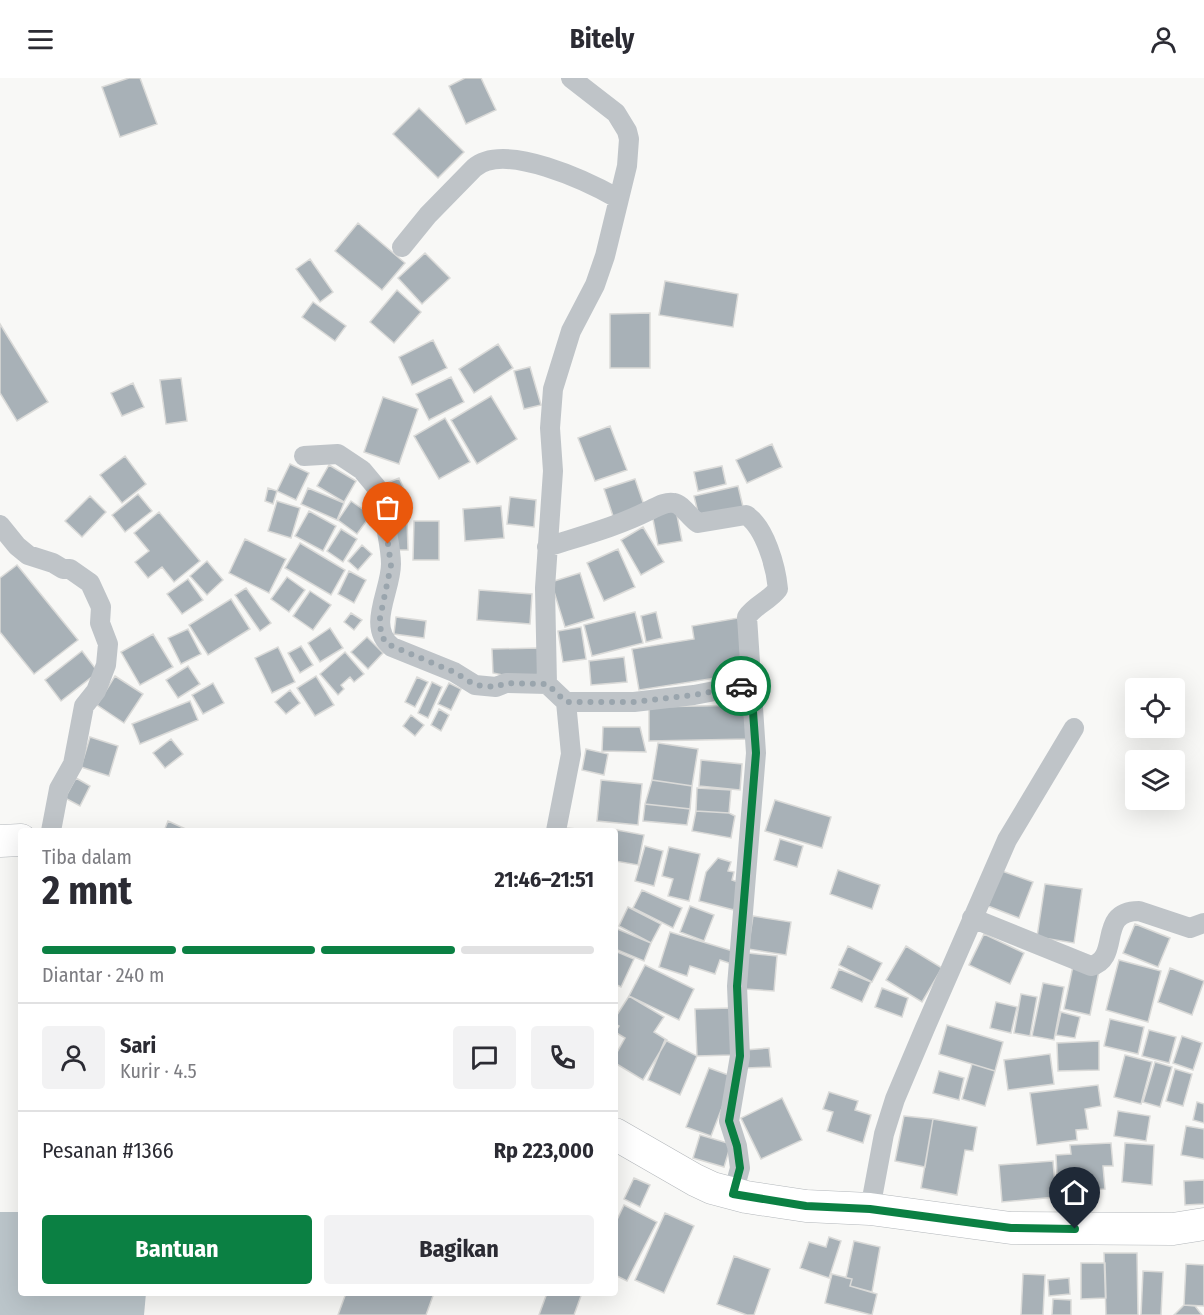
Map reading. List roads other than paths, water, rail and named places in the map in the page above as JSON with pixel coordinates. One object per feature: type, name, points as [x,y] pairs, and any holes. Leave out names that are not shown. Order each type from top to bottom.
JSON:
[{"type":"highway","points":[[0,840],[18,840]]},
{"type":"highway","points":[[618,1136],[695,1180],[733,1194],[806,1206],[870,1209],[1011,1228],[1173,1229],[1204,1224]]},
{"type":"street","points":[[547,684],[544,588],[553,471],[550,428],[553,388],[571,331],[600,271],[627,166],[627,131],[616,113],[571,78]]},
{"type":"street","points":[[402,247],[428,215],[474,168],[488,159],[517,160],[537,164],[594,185],[619,199]]},
{"type":"street","points":[[304,456],[338,454],[362,470],[377,488],[376,497],[383,511],[391,565],[380,618],[381,635],[387,644],[454,672],[475,685],[496,687],[506,683],[547,684],[566,702],[571,754],[557,828]]},
{"type":"street","points":[[547,547],[626,522],[665,503],[675,503],[698,523],[746,515],[756,522],[777,578],[778,589],[771,598],[752,610],[747,617],[756,753],[737,986],[740,1056],[729,1121],[737,1146],[740,1168],[733,1194]]},
{"type":"street","points":[[0,525],[17,546],[28,555],[53,563],[63,569],[70,569],[90,583],[101,607],[100,623],[108,644],[103,677],[84,706],[73,764],[59,789],[52,828]]},
{"type":"street","points":[[566,702],[634,702],[694,695],[751,684]]},
{"type":"street","points":[[870,1209],[884,1134],[895,1099],[1007,840],[1074,728]]},
{"type":"street","points":[[972,918],[1090,966],[1099,964],[1105,957],[1114,921],[1120,915],[1131,911],[1139,912],[1190,928],[1204,923]]}]
